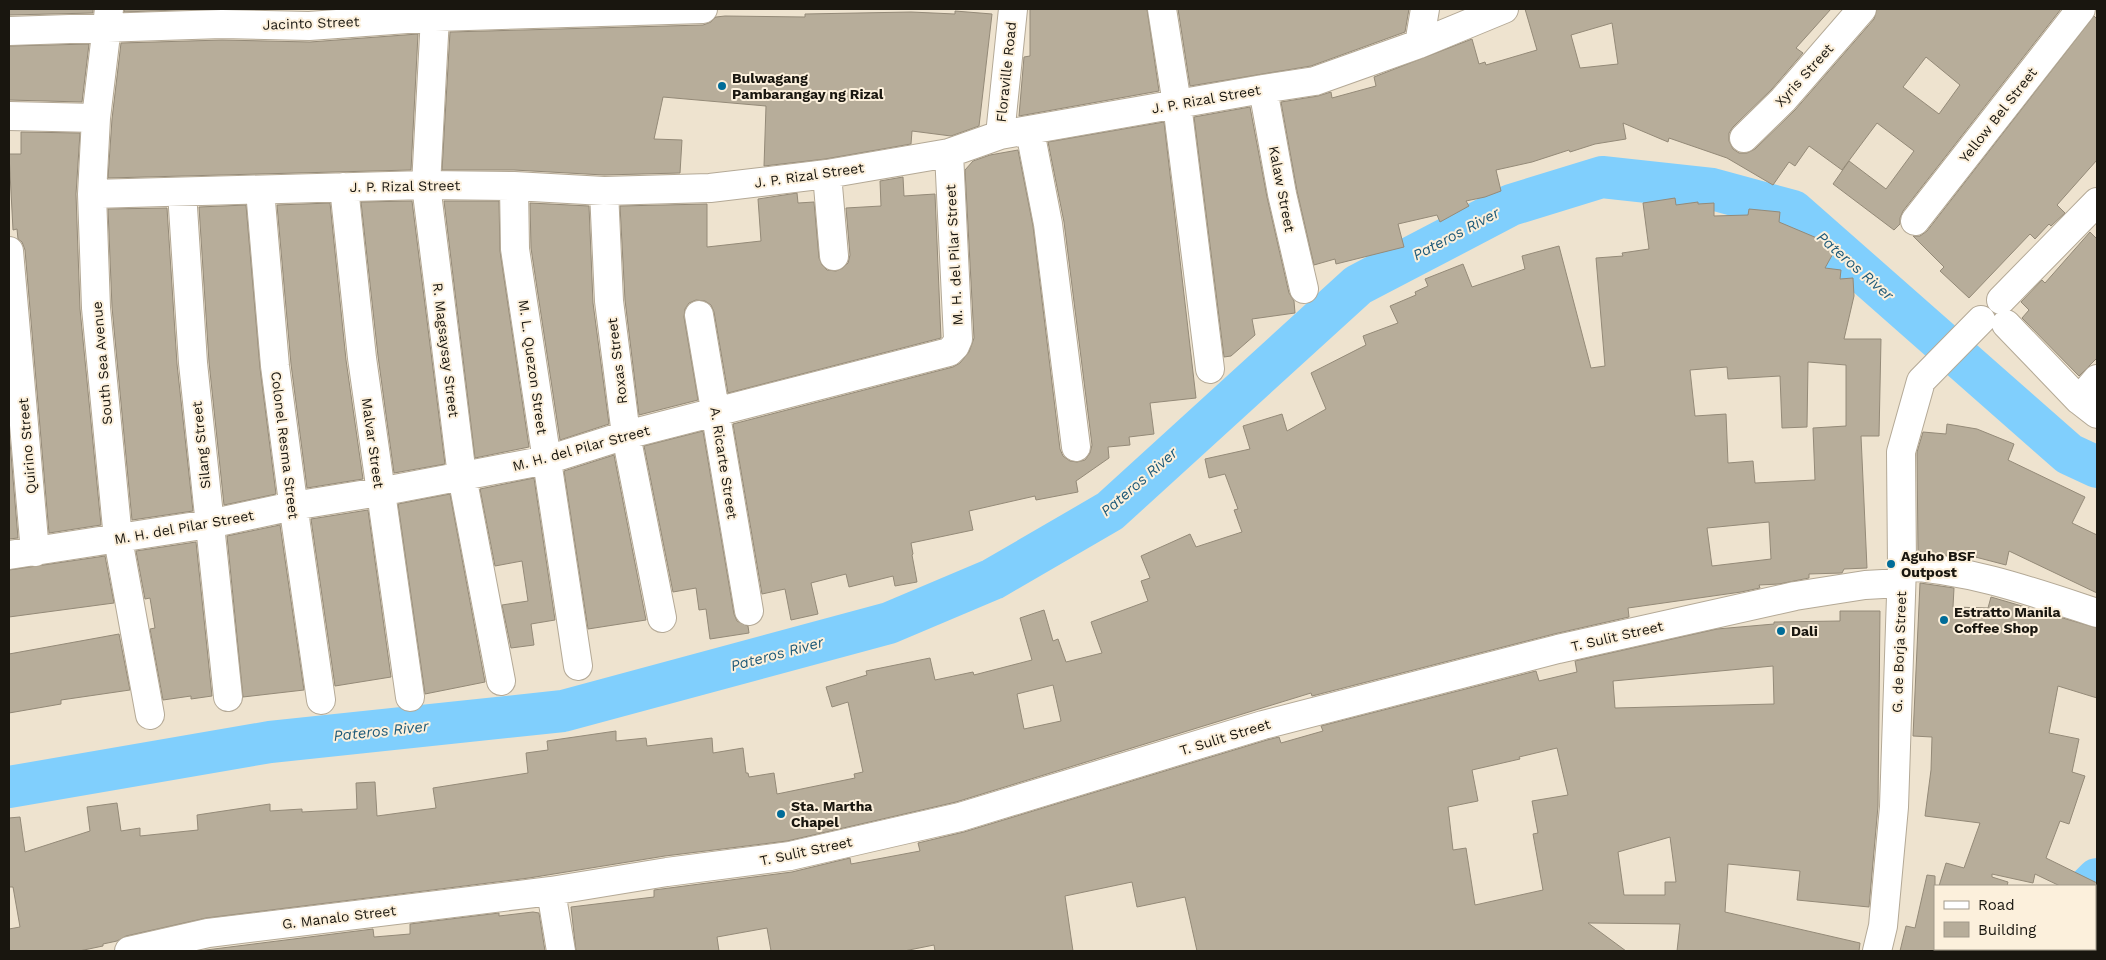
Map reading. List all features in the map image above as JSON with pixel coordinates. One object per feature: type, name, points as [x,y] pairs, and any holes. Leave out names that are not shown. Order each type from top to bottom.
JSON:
[{"type":"street","name":"Jacinto Street","points":[[9,31],[108,18],[309,26],[435,17],[703,9]]},
{"type":"street","name":"Floraville Road","points":[[1000,135],[1013,9]]},
{"type":"street","points":[[1162,9],[1177,104],[1210,369]]},
{"type":"street","points":[[1419,44],[1425,9]]},
{"type":"street","name":"J. P. Rizal Street","points":[[92,194],[426,185],[514,186],[604,191],[710,188],[827,174],[949,153],[1000,135],[1263,88],[1315,81],[1419,44],[1504,9]]},
{"type":"street","name":"Xyris Street","points":[[1744,138],[1782,100],[1862,9]]},
{"type":"street","name":"Yellow Bel Street","points":[[1915,221],[2081,9]]},
{"type":"street","name":"R. Magsaysay Street","points":[[435,17],[426,185],[462,476],[501,680]]},
{"type":"street","name":"South Sea Avenue","points":[[108,18],[96,118],[92,194],[96,308],[118,539],[150,715]]},
{"type":"street","name":"Kalaw Street","points":[[1263,88],[1282,194],[1304,289]]},
{"type":"street","points":[[9,116],[96,118]]},
{"type":"street","points":[[1030,131],[1048,224],[1076,448]]},
{"type":"street","name":"M. H. del Pilar Street","points":[[22,554],[209,524],[293,506],[379,492],[546,460],[626,435],[949,352],[955,346],[958,338],[949,153]]},
{"type":"street","points":[[827,174],[834,256]]},
{"type":"street","name":"M. L. Quezon Street","points":[[514,186],[516,249],[578,666]]},
{"type":"street","name":"Malvar Street","points":[[344,187],[362,358],[379,492],[410,697]]},
{"type":"street","name":"Colonel Resma Street","points":[[260,190],[275,366],[321,700]]},
{"type":"street","name":"Roxas Street","points":[[604,191],[609,301],[626,435],[662,618]]},
{"type":"street","name":"Silang Street","points":[[182,192],[193,363],[228,697]]},
{"type":"street","name":"G. de Borja Street","points":[[1877,951],[1883,926],[1894,807],[1901,574],[1901,452],[1921,381],[1943,358],[1996,314],[2097,202]]},
{"type":"street","name":"Quirino Street","points":[[9,251],[22,554]]},
{"type":"street","points":[[1996,314],[2088,407],[2097,379]]},
{"type":"street","name":"A. Ricarte Street","points":[[699,315],[749,611]]},
{"type":"street","name":"T. Sulit Street","points":[[550,891],[667,872],[767,860],[960,817],[1271,722],[1558,649],[1796,596],[1865,585],[1901,574],[1943,569],[2024,589],[2097,613]]},
{"type":"street","points":[[550,891],[560,951]]},
{"type":"street","name":"G. Manalo Street","points":[[129,951],[208,933],[550,891]]},
{"type":"building","points":[[9,9],[93,9],[93,13],[9,15]]},
{"type":"building","points":[[124,9],[206,9],[124,12]]},
{"type":"building","points":[[1030,9],[1147,9],[1159,91],[1019,116],[1024,57],[1030,56]]},
{"type":"building","points":[[1178,9],[1409,9],[1405,32],[1311,66],[1190,86]]},
{"type":"building","points":[[1525,9],[1831,9],[1796,48],[1803,53],[1772,89],[1729,133],[1729,141],[1733,149],[1739,153],[1747,153],[1755,149],[1795,110],[1874,19],[1877,9],[2061,9],[1903,211],[1900,224],[1894,230],[1833,184],[1849,161],[1886,189],[1914,151],[1877,123],[1842,170],[1809,146],[1795,166],[1789,162],[1773,185],[1727,158],[1669,138],[1668,142],[1623,123],[1626,139],[1595,144],[1570,152],[1569,150],[1532,162],[1496,170],[1501,191],[1466,201],[1469,206],[1440,222],[1437,215],[1398,224],[1404,247],[1336,264],[1335,259],[1314,265],[1297,191],[1281,102],[1331,92],[1332,98],[1376,86],[1374,77],[1472,39],[1479,64],[1485,62],[1486,65],[1537,50]],"holes":[[[1612,23],[1618,64],[1580,68],[1571,35]],[[1926,57],[1960,85],[1939,114],[1903,87]]]},
{"type":"building","points":[[955,11],[992,14],[979,126],[951,136],[912,131],[911,144],[825,159],[764,166],[766,106],[663,97],[654,139],[682,140],[680,173],[604,175],[514,170],[442,170],[450,32],[703,25],[711,22],[716,17],[725,16],[805,17],[805,14],[911,12],[955,14]]},
{"type":"building","points":[[2094,16],[2097,19],[2097,160],[2057,205],[2065,213],[2051,226],[2049,224],[2035,239],[2030,234],[1969,298],[1940,271],[1944,267],[1913,236],[1920,236],[1927,231]]},
{"type":"building","points":[[418,34],[411,170],[108,178],[112,119],[121,43],[222,40],[310,42]]},
{"type":"building","points":[[89,44],[82,102],[9,100],[9,46]]},
{"type":"building","points":[[1250,107],[1267,197],[1289,293],[1294,301],[1295,313],[1252,319],[1255,335],[1231,356],[1224,357],[1194,117]]},
{"type":"building","points":[[1164,122],[1196,398],[1150,403],[1154,434],[1129,437],[1130,445],[1108,447],[1109,458],[1076,481],[1078,492],[1036,500],[1035,496],[969,511],[973,530],[911,543],[917,582],[895,586],[893,576],[849,587],[846,574],[811,583],[818,614],[791,620],[785,589],[762,594],[733,424],[953,367],[960,363],[969,352],[974,338],[965,170],[973,161],[990,155],[1018,150],[1033,226],[1060,449],[1063,456],[1070,461],[1085,460],[1090,453],[1092,445],[1064,222],[1048,142]]},
{"type":"building","points":[[21,132],[80,133],[76,194],[80,309],[101,525],[49,533],[25,250],[22,242],[18,239],[17,229],[13,230],[9,154],[21,154]]},
{"type":"building","points":[[903,177],[904,196],[935,194],[941,338],[728,393],[714,312],[711,305],[705,301],[696,300],[689,303],[685,309],[684,317],[698,400],[639,415],[625,300],[620,206],[707,204],[707,247],[761,241],[758,199],[797,193],[798,203],[814,202],[819,258],[827,270],[836,271],[848,263],[850,255],[846,208],[881,206],[880,181]]},
{"type":"building","points":[[1675,198],[1676,205],[1698,202],[1698,204],[1714,203],[1714,216],[1748,215],[1749,209],[1780,212],[1779,222],[1824,241],[1823,244],[1835,250],[1825,268],[1841,270],[1840,279],[1853,278],[1854,296],[1844,339],[1881,339],[1879,436],[1861,436],[1867,568],[1844,569],[1842,573],[1809,574],[1809,578],[1779,584],[1759,585],[1760,588],[1741,592],[1628,608],[1629,617],[1554,634],[1312,696],[1311,693],[956,802],[787,841],[665,856],[529,878],[206,918],[126,936],[117,941],[103,944],[103,946],[79,951],[9,951],[9,929],[20,927],[13,887],[9,887],[9,818],[20,817],[25,852],[90,831],[87,807],[117,803],[121,831],[140,828],[140,836],[198,830],[197,815],[270,804],[270,811],[302,809],[302,812],[357,809],[356,783],[375,782],[377,816],[436,808],[433,788],[528,773],[526,753],[548,750],[547,741],[616,731],[616,741],[646,738],[647,746],[712,738],[713,753],[743,748],[746,773],[748,773],[749,777],[774,773],[777,794],[855,778],[854,774],[863,772],[848,702],[832,707],[826,687],[867,675],[866,671],[930,658],[935,680],[973,672],[974,675],[1032,660],[1020,618],[1044,610],[1053,641],[1058,639],[1066,662],[1102,653],[1091,622],[1148,601],[1141,581],[1150,578],[1141,556],[1190,534],[1196,547],[1242,532],[1234,510],[1238,509],[1225,474],[1209,478],[1205,459],[1250,449],[1243,426],[1282,414],[1287,431],[1326,409],[1311,373],[1366,345],[1363,336],[1398,323],[1390,306],[1416,295],[1415,292],[1428,286],[1425,279],[1463,264],[1472,287],[1525,269],[1522,256],[1559,246],[1591,368],[1605,366],[1596,258],[1623,256],[1622,253],[1649,249],[1643,203]],"holes":[[[1808,362],[1846,365],[1846,426],[1813,428],[1815,480],[1755,483],[1753,461],[1728,463],[1726,414],[1695,416],[1690,370],[1727,367],[1728,379],[1780,376],[1782,428],[1807,427]],[[1769,522],[1771,559],[1712,566],[1707,528]],[[1053,685],[1061,721],[1024,729],[1017,694]]]},
{"type":"building","points":[[412,201],[445,464],[394,473],[378,356],[361,202]]},
{"type":"building","points":[[444,201],[499,201],[500,251],[529,447],[475,458]]},
{"type":"building","points":[[330,203],[346,360],[363,479],[307,488],[291,364],[277,205]]},
{"type":"building","points":[[530,203],[589,206],[593,303],[609,424],[560,440],[531,248]]},
{"type":"building","points":[[246,205],[260,368],[276,494],[224,505],[209,362],[199,207]]},
{"type":"building","points":[[167,208],[177,364],[193,511],[132,520],[112,307],[108,209]]},
{"type":"building","points":[[2090,232],[2097,239],[2097,358],[2079,376],[2022,318],[2029,310],[2021,302],[2042,280],[2045,283]]},
{"type":"building","points":[[1947,424],[1977,429],[2014,444],[2008,460],[2085,497],[2072,523],[2097,535],[2097,593],[2009,551],[2006,565],[1960,553],[1960,557],[1918,552],[1917,452],[1923,432],[1946,434]]},
{"type":"building","points":[[9,430],[18,538],[9,539]]},
{"type":"building","points":[[703,431],[734,614],[737,621],[748,626],[749,633],[710,639],[706,609],[699,610],[696,588],[673,592],[644,446]]},
{"type":"building","points":[[614,455],[646,620],[588,629],[564,471]]},
{"type":"building","points":[[534,478],[555,620],[531,624],[534,645],[511,648],[502,605],[528,601],[522,561],[495,566],[480,489]]},
{"type":"building","points":[[450,494],[485,682],[425,694],[398,504]]},
{"type":"building","points":[[368,510],[391,677],[335,686],[311,519]]},
{"type":"building","points":[[280,525],[304,690],[243,697],[227,536]]},
{"type":"building","points":[[196,542],[212,696],[191,699],[191,696],[163,700],[150,629],[155,628],[150,598],[145,599],[136,551]]},
{"type":"building","points":[[105,556],[114,603],[9,617],[9,570]]},
{"type":"building","points":[[1920,583],[1954,588],[1953,607],[1988,608],[1991,597],[2097,628],[2097,698],[2058,686],[2049,733],[2079,739],[2072,772],[2085,776],[2069,824],[2060,821],[2046,858],[2097,883],[2097,886],[2058,885],[2035,874],[2033,883],[1992,874],[1992,877],[2008,882],[2007,885],[1939,885],[1946,863],[1964,868],[1980,823],[1925,816],[1931,770],[1932,737],[1913,736]]},
{"type":"building","points":[[1840,611],[1880,611],[1878,806],[1869,907],[1797,900],[1800,871],[1728,864],[1725,912],[1860,943],[1859,951],[1677,951],[1680,924],[1588,923],[1626,951],[1197,951],[1185,897],[1137,907],[1132,882],[1065,896],[1073,951],[935,951],[934,945],[904,951],[771,951],[767,928],[717,937],[719,951],[576,951],[571,907],[654,897],[654,890],[792,872],[850,858],[851,864],[920,851],[918,843],[964,832],[1267,740],[1279,737],[1281,743],[1323,731],[1321,726],[1536,671],[1539,681],[1577,672],[1575,661],[1717,629],[1774,624],[1774,622],[1840,621]],"holes":[[[1773,666],[1774,704],[1615,708],[1613,681]],[[1557,748],[1568,795],[1532,801],[1538,833],[1533,834],[1543,890],[1475,905],[1466,848],[1453,850],[1448,807],[1478,801],[1472,770],[1520,759],[1519,757]],[[1670,837],[1676,882],[1665,882],[1665,895],[1624,895],[1618,852]]]},
{"type":"building","points":[[119,634],[130,690],[61,700],[61,704],[9,713],[9,654]]},
{"type":"building","points":[[1927,875],[1935,876],[1935,951],[1900,951],[1906,926],[1915,928]]},
{"type":"building","points":[[499,913],[499,916],[539,913],[545,951],[198,951],[373,929],[374,937],[410,934],[410,924]]},
{"type":"waterway","name":"Pateros River","points":[[9,787],[270,742],[563,711],[889,623],[993,579],[1110,511],[1358,285],[1511,205],[1602,177],[1712,189],[1793,211],[2069,454],[2097,467]]},
{"type":"waterway","name":"Pateros River","points":[[2091,885],[2097,879]]},
{"type":"place","name":"Bulwagang Pambarangay ng Rizal","points":[[722,86]]},
{"type":"place","name":"Aguho BSF Outpost","points":[[1891,564]]},
{"type":"place","name":"Estratto Manila Coffee Shop","points":[[1944,620]]},
{"type":"place","name":"Dali","points":[[1781,631]]},
{"type":"place","name":"Sta. Martha Chapel","points":[[781,814]]}]
